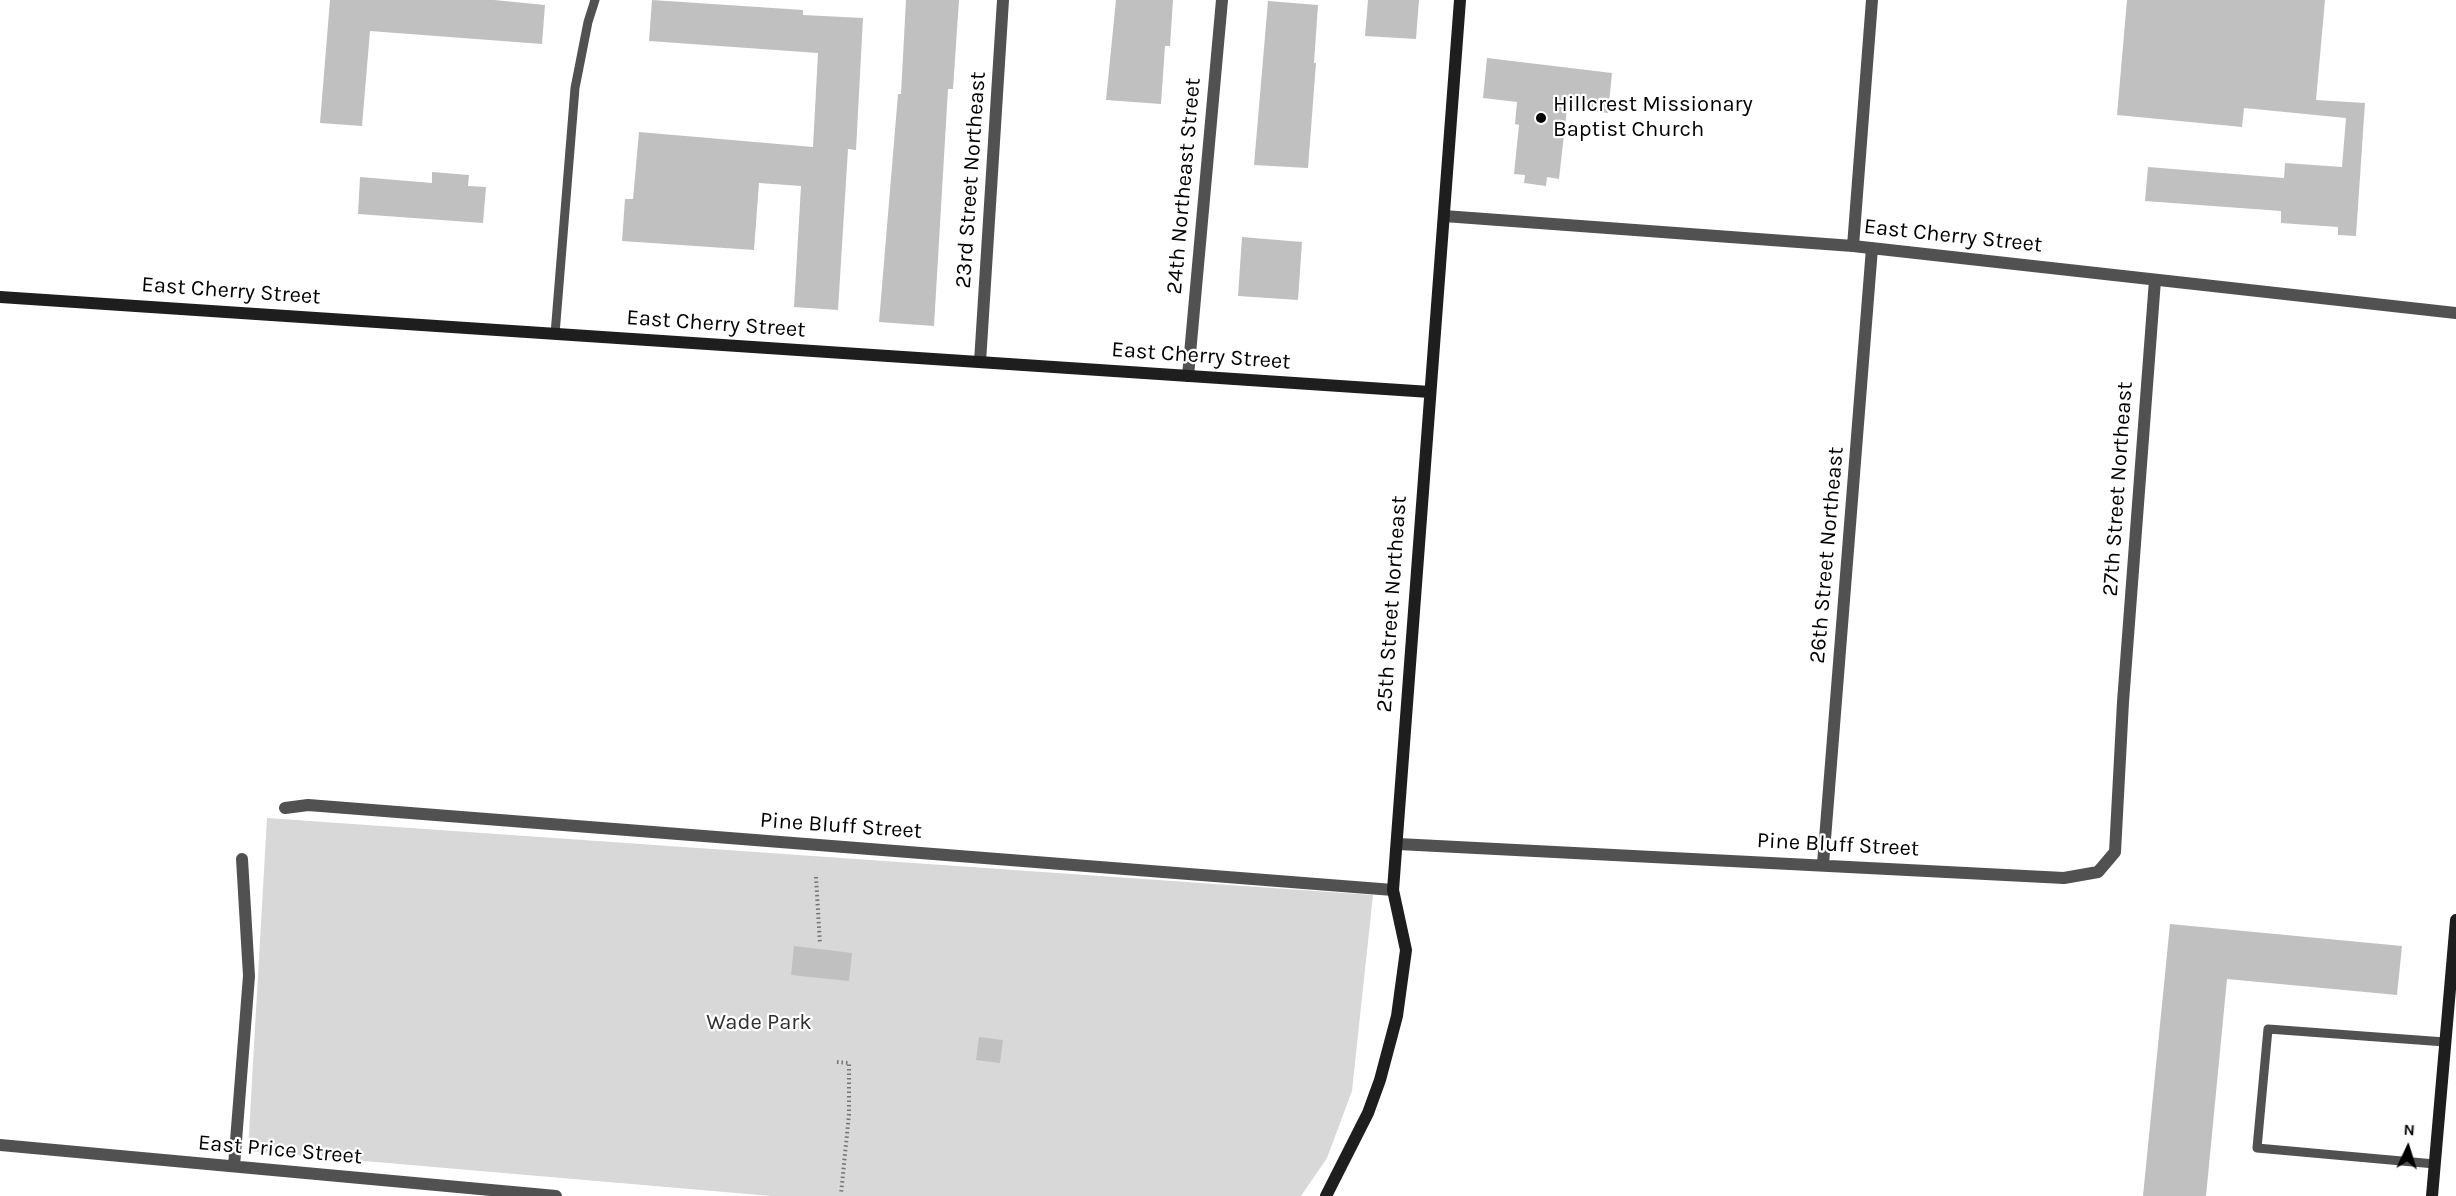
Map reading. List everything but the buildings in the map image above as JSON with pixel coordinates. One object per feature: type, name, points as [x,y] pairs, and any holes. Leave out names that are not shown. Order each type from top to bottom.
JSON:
[{"type":"street","name":"23rd Street Northeast","points":[[980,362],[1003,0]]},
{"type":"street","name":"24th Northeast Street","points":[[1188,376],[1222,0]]},
{"type":"street","name":"25th Street Northeast","points":[[1326,1196],[1368,1113],[1380,1080],[1397,1016],[1406,950],[1393,890],[1460,0]]},
{"type":"street","points":[[1853,246],[1872,0]]},
{"type":"street","name":"East Cherry Street","points":[[1443,216],[1853,246],[2456,313]]},
{"type":"street","name":"26th Street Northeast","points":[[1823,864],[1872,248]]},
{"type":"street","name":"27th Street Northeast","points":[[2123,702],[2155,280]]},
{"type":"street","name":"East Cherry Street","points":[[0,297],[1430,393]]},
{"type":"street","name":"Pine Bluff Street","points":[[1398,844],[2064,878],[2098,872],[2115,852],[2123,702]]},
{"type":"street","name":"Pine Bluff Street","points":[[285,808],[308,805],[1393,890]]},
{"type":"street","points":[[234,1166],[249,976],[242,859]]},
{"type":"street","points":[[2432,1196],[2456,920]]},
{"type":"street","name":"East Price Street","points":[[0,1145],[556,1196]]},
{"type":"lane","points":[[555,334],[575,88],[588,21],[596,0]]},
{"type":"lane","points":[[2435,1164],[2257,1148],[2268,1029],[2445,1042]]},
{"type":"path","points":[[816,877],[820,944]]},
{"type":"path","points":[[837,1062],[849,1062],[849,1114],[841,1194]]},
{"type":"green space","name":"Wade Park","points":[[267,818],[1373,895],[1352,1091],[1327,1158],[1301,1196],[771,1196],[248,1151]]},
{"type":"place","name":"Hillcrest Missionary Baptist Church","points":[[1541,118]]}]
